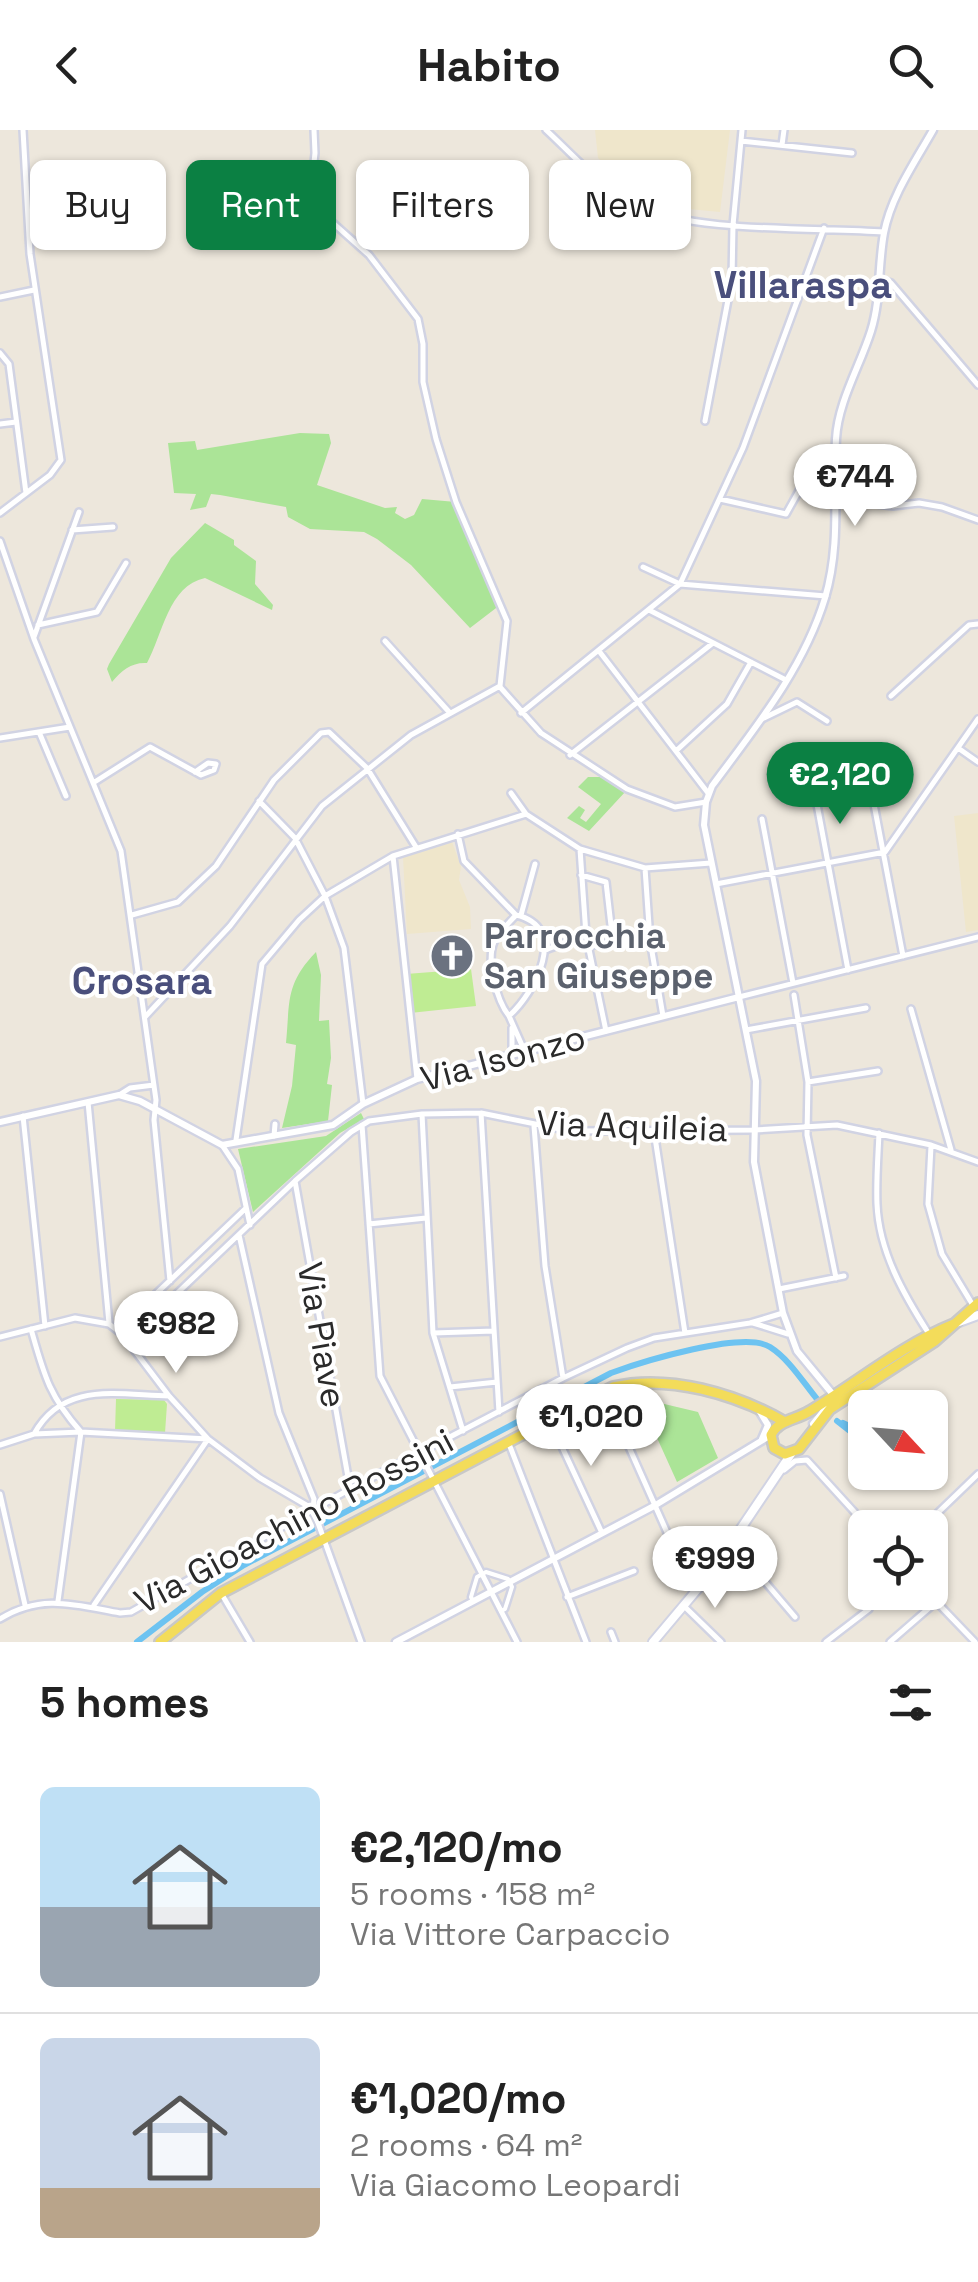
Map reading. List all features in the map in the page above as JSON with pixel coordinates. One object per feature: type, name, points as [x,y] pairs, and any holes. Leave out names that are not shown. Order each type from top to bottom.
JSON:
[{"type":"main road","points":[[653,1642],[694,1594],[830,1409],[935,1341],[976,1308]]},
{"type":"main road","points":[[772,1433],[929,1334],[954,1324]]},
{"type":"main road","points":[[160,1642],[221,1593],[322,1529],[604,1391],[661,1382],[760,1410],[788,1415],[809,1412]]},
{"type":"main road","points":[[760,1410],[802,1430],[797,1450]]},
{"type":"main road","points":[[760,1410],[771,1422],[775,1449],[797,1450]]},
{"type":"street","points":[[0,513],[57,469],[61,460],[34,290],[23,130]]},
{"type":"street","points":[[314,130],[312,180],[317,204],[369,255],[418,318],[423,382],[433,428],[456,502],[506,621],[500,686],[521,714],[570,754],[627,789],[675,807],[708,794]]},
{"type":"street","points":[[546,130],[619,195],[655,213],[733,225],[884,232]]},
{"type":"street","points":[[705,421],[732,278],[742,130]]},
{"type":"street","points":[[782,145],[784,130]]},
{"type":"street","points":[[812,1430],[834,1394],[797,1350],[783,1313],[754,1162],[756,1081],[704,825],[708,794],[786,680],[814,632],[826,596],[835,554],[839,416],[871,332],[884,232],[896,199],[933,130]]},
{"type":"street","points":[[741,141],[852,153]]},
{"type":"street","points":[[521,714],[680,584],[743,448],[824,228]]},
{"type":"street","points":[[880,278],[891,283],[978,385]]},
{"type":"street","points":[[0,297],[34,290]]},
{"type":"street","points":[[0,353],[9,364],[26,493]]},
{"type":"street","points":[[0,424],[16,422]]},
{"type":"street","points":[[720,499],[786,514],[800,489]]},
{"type":"street","points":[[837,489],[865,502]]},
{"type":"street","points":[[837,499],[893,506],[919,503],[978,520]]},
{"type":"street","points":[[34,639],[78,512]]},
{"type":"street","points":[[72,530],[113,527]]},
{"type":"street","points":[[0,541],[34,639],[120,852],[154,1085],[170,1281]]},
{"type":"street","points":[[38,625],[97,612],[126,563]]},
{"type":"street","points":[[643,567],[680,584],[826,596]]},
{"type":"street","points":[[649,610],[786,680]]},
{"type":"street","points":[[891,696],[968,625],[978,624]]},
{"type":"street","points":[[385,641],[450,713]]},
{"type":"street","points":[[570,754],[712,643]]},
{"type":"street","points":[[599,652],[708,794]]},
{"type":"street","points":[[677,750],[727,704],[751,662]]},
{"type":"street","points":[[145,1018],[230,926],[322,806],[411,735],[500,686]]},
{"type":"street","points":[[761,720],[798,702],[828,721]]},
{"type":"street","points":[[716,884],[885,852],[978,720]]},
{"type":"street","points":[[0,738],[70,727]]},
{"type":"street","points":[[39,732],[66,796]]},
{"type":"street","points":[[132,916],[178,902],[216,866],[274,780],[320,734],[330,732],[367,768],[416,847]]},
{"type":"street","points":[[93,783],[150,747],[195,772]]},
{"type":"street","points":[[958,748],[978,762]]},
{"type":"street","points":[[511,793],[526,814],[580,849],[645,868],[712,863]]},
{"type":"street","points":[[816,798],[848,970]]},
{"type":"street","points":[[872,799],[902,956]]},
{"type":"street","points":[[259,801],[295,838],[344,948],[363,1104]]},
{"type":"street","points":[[236,1140],[262,964],[299,920],[324,896],[394,856],[526,814]]},
{"type":"street","points":[[762,819],[793,984]]},
{"type":"street","points":[[458,834],[464,861],[543,934],[545,950],[540,973],[530,993],[510,1016]]},
{"type":"street","points":[[580,849],[586,935],[606,1031]]},
{"type":"street","points":[[394,856],[417,1079]]},
{"type":"street","points":[[512,1056],[512,1025],[498,990],[492,953],[494,942],[519,915],[535,864]]},
{"type":"street","points":[[645,868],[650,940],[663,1016]]},
{"type":"street","points":[[580,875],[606,882],[613,943]]},
{"type":"street","points":[[545,950],[586,935]]},
{"type":"street","points":[[740,997],[978,936]]},
{"type":"street","points":[[588,946],[634,940]]},
{"type":"street","points":[[596,986],[634,980]]},
{"type":"street","points":[[794,995],[808,1082],[807,1127],[836,1278]]},
{"type":"street","name":"Via Isonzo","points":[[222,1145],[333,1125],[363,1104],[417,1079],[740,997]]},
{"type":"street","points":[[746,1030],[866,1008]]},
{"type":"street","points":[[911,1008],[951,1150]]},
{"type":"street","points":[[512,1025],[525,1052]]},
{"type":"street","points":[[808,1082],[878,1072]]},
{"type":"street","points":[[0,1122],[154,1085]]},
{"type":"street","points":[[118,1096],[140,1101],[222,1145],[238,1169],[250,1224]]},
{"type":"street","points":[[88,1102],[109,1324]]},
{"type":"street","points":[[482,1113],[499,1412]]},
{"type":"street","name":"Via Aquileia","points":[[128,1340],[294,1181],[369,1121],[422,1114],[482,1113],[570,1131],[837,1126],[951,1150],[978,1162]]},
{"type":"street","points":[[422,1114],[432,1333],[463,1431]]},
{"type":"street","points":[[23,1116],[45,1326]]},
{"type":"street","points":[[274,1136],[275,1124]]},
{"type":"street","points":[[362,1125],[380,1376],[516,1642]]},
{"type":"street","points":[[534,1126],[545,1266],[562,1378]]},
{"type":"street","points":[[654,1131],[685,1332]]},
{"type":"street","points":[[879,1133],[876,1207],[883,1238],[898,1286],[929,1334]]},
{"type":"street","points":[[931,1145],[928,1204],[942,1254],[976,1308]]},
{"type":"street","name":"Via Piave","points":[[294,1181],[350,1489]]},
{"type":"street","points":[[118,1330],[245,1209]]},
{"type":"street","points":[[369,1224],[427,1218]]},
{"type":"street","points":[[239,1235],[279,1413],[314,1499],[313,1508],[361,1642]]},
{"type":"street","points":[[778,1290],[844,1276]]},
{"type":"street","points":[[164,1307],[202,1351]]},
{"type":"street","name":"Via Gioachino Rossini","points":[[0,1619],[25,1605],[58,1602],[131,1612],[313,1508],[562,1378],[654,1338],[783,1313]]},
{"type":"street","points":[[0,1338],[75,1318],[109,1324],[128,1340],[169,1396],[208,1438],[260,1478],[313,1508]]},
{"type":"street","name":"Via Gioachino Rossini","points":[[750,1322],[788,1334]]},
{"type":"street","points":[[31,1329],[48,1389],[58,1407],[81,1432]]},
{"type":"street","points":[[432,1333],[494,1330]]},
{"type":"street","points":[[449,1387],[497,1382]]},
{"type":"street","points":[[604,1391],[694,1594]]},
{"type":"street","points":[[34,1434],[58,1407],[76,1395],[169,1396]]},
{"type":"street","points":[[758,1444],[768,1426],[760,1410]]},
{"type":"street","points":[[550,1420],[602,1534]]},
{"type":"street","points":[[58,1602],[81,1432]]},
{"type":"street","points":[[0,1445],[34,1434],[81,1432],[208,1438]]},
{"type":"street","points":[[396,1642],[654,1506],[772,1433]]},
{"type":"street","points":[[93,1606],[208,1438]]},
{"type":"street","points":[[508,1441],[586,1642]]},
{"type":"street","points":[[797,1450],[853,1510]]},
{"type":"street","points":[[778,1476],[794,1461],[808,1460]]},
{"type":"street","points":[[941,1510],[978,1474]]},
{"type":"street","points":[[302,1501],[309,1489]]},
{"type":"street","points":[[0,1494],[25,1605]]},
{"type":"street","points":[[731,1542],[794,1617]]},
{"type":"street","points":[[566,1597],[634,1571]]},
{"type":"street","points":[[473,1601],[477,1577],[484,1573],[508,1578],[512,1588],[501,1611]]},
{"type":"street","points":[[221,1593],[250,1642]]},
{"type":"street","points":[[684,1606],[721,1642]]},
{"type":"street","points":[[826,1642],[867,1610]]},
{"type":"street","points":[[890,1642],[927,1610]]},
{"type":"street","points":[[944,1610],[977,1642]]},
{"type":"street","points":[[611,1632],[615,1642]]},
{"type":"shaded area","points":[[595,130],[730,130],[720,212],[691,209],[691,160],[598,158]]},
{"type":"shaded area","points":[[978,813],[978,930],[966,932],[954,816]]},
{"type":"shaded area","points":[[452,842],[461,866],[459,880],[470,907],[471,929],[407,934],[403,857]]},
{"type":"green space","points":[[300,433],[329,434],[331,443],[317,485],[385,508],[397,507],[395,513],[405,519],[414,515],[422,499],[456,502],[500,605],[470,628],[411,565],[364,532],[310,529],[288,517],[286,507],[220,495],[211,494],[206,507],[190,510],[196,494],[174,493],[168,443],[195,441],[197,450]]},
{"type":"green space","points":[[205,523],[234,540],[234,545],[256,561],[255,584],[273,605],[272,610],[205,578],[193,583],[168,613],[147,663],[128,668],[112,682],[109,664],[171,558]]},
{"type":"green space","points":[[588,777],[600,777],[626,791],[589,831],[567,818],[579,806],[585,810],[580,818],[586,822],[601,804],[578,787]]},
{"type":"green space","points":[[316,952],[321,975],[319,1021],[329,1020],[331,1058],[327,1084],[332,1085],[328,1121],[282,1128],[296,1045],[286,1043],[291,994],[299,974]]},
{"type":"green space","points":[[471,969],[476,1006],[410,1013],[406,974]]},
{"type":"green space","points":[[361,1113],[364,1119],[340,1133],[253,1212],[238,1149],[326,1136]]},
{"type":"green space","points":[[639,1398],[698,1412],[718,1458],[677,1482]]},
{"type":"green space","points":[[116,1399],[164,1400],[165,1433],[115,1431]]},
{"type":"waterway","points":[[137,1642],[244,1565],[611,1373],[716,1345],[757,1343],[770,1347],[783,1358],[817,1399]]},
{"type":"waterway","points":[[837,1421],[848,1430]]},
{"type":"waterway","points":[[843,1423],[848,1426]]},
{"type":"place","name":"Parrocchia San Giuseppe","points":[[452,956]]},
{"type":"district","name":"Villaraspa","points":[[803,285]]},
{"type":"district","name":"Crosara","points":[[142,981]]}]
